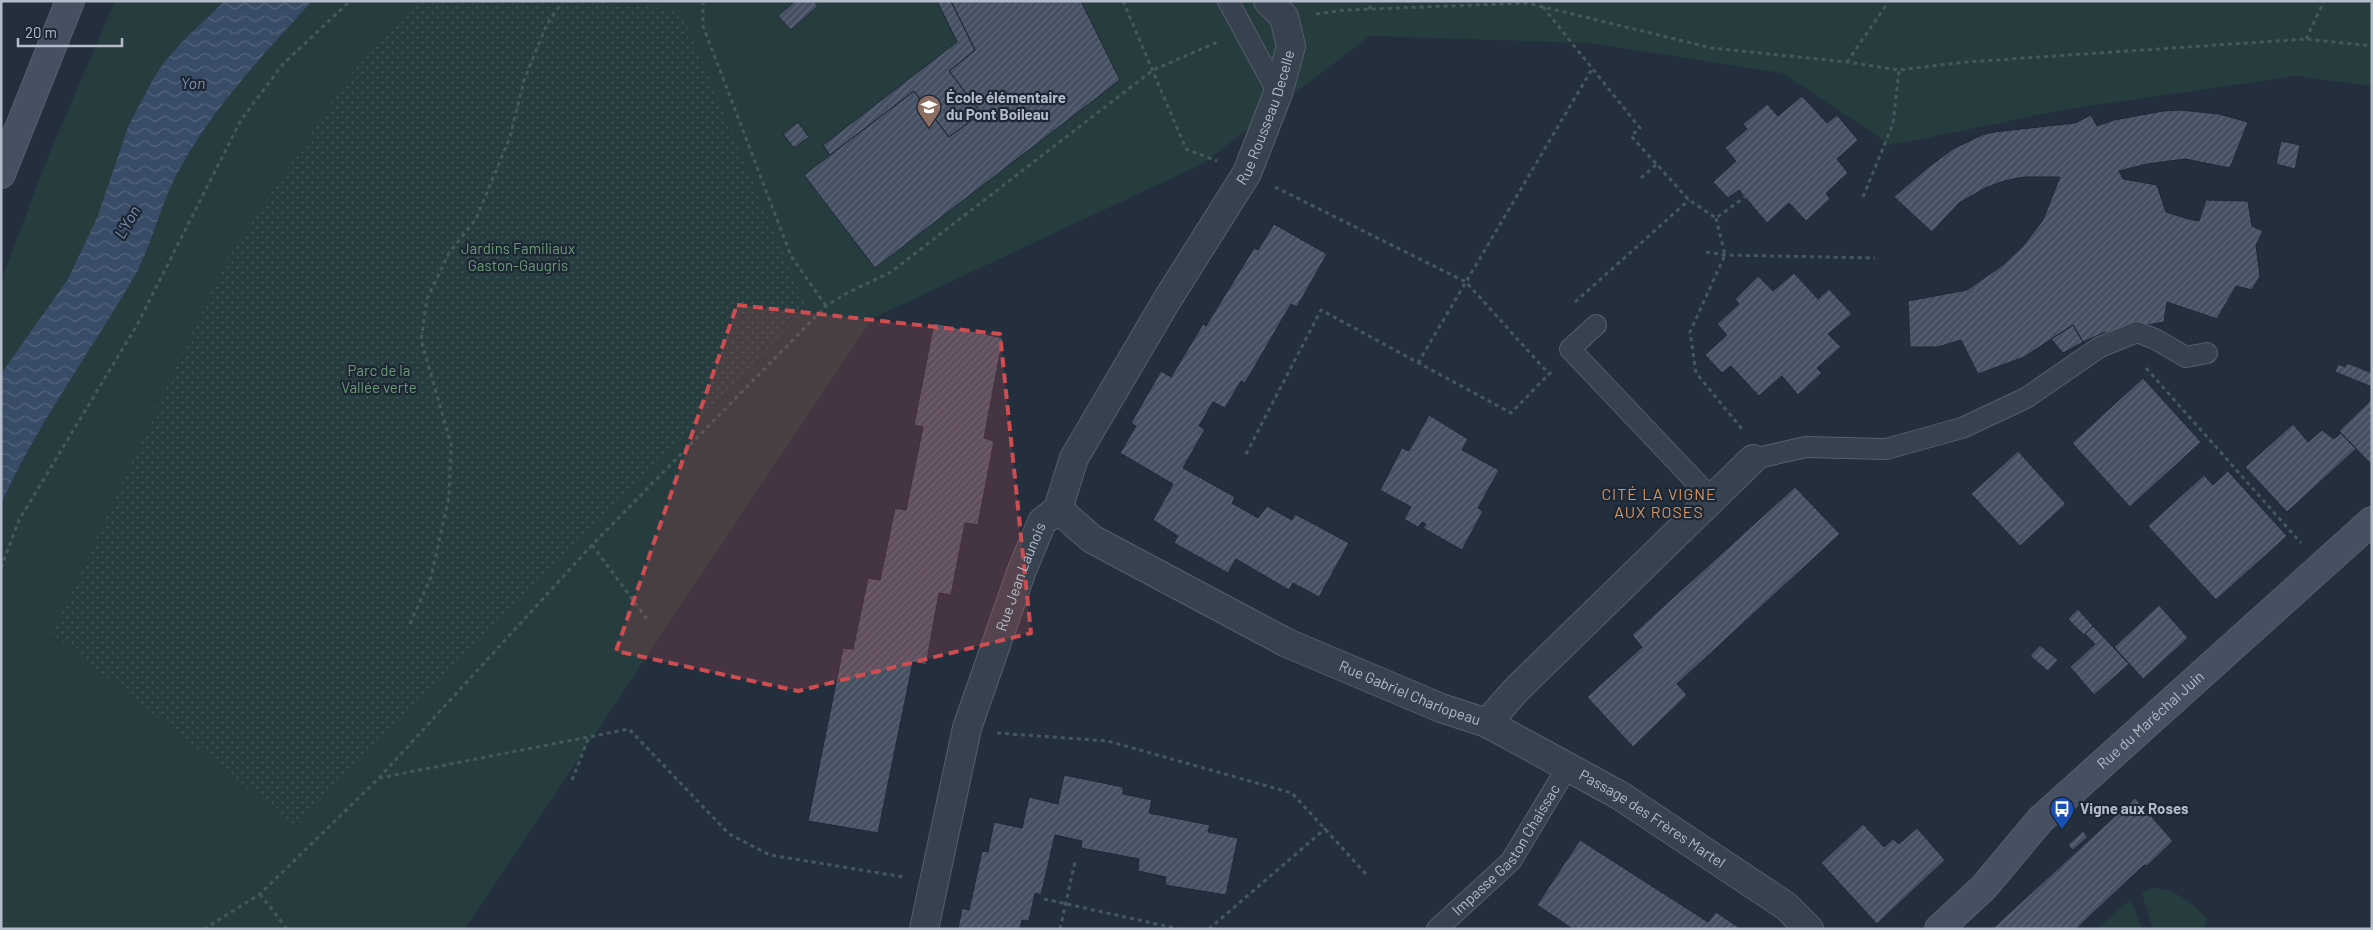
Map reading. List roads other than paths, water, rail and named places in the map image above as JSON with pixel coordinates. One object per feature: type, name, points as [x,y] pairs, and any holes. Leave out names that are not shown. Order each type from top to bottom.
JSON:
[{"type":"main road","points":[[1,174],[70,1]]},
{"type":"main road","name":"Rue du Maréchal Juin","points":[[1939,929],[1984,887],[2041,819],[2372,521]]},
{"type":"street","name":"Rue Rousseau Decelle","points":[[1227,207],[1247,173],[1278,93],[1291,46],[1284,18],[1268,1]]},
{"type":"street","name":"Rue Jean Launois","points":[[924,929],[967,728],[1022,570],[1042,522],[1058,509],[1074,458],[1167,300],[1227,207]]},
{"type":"street","name":"Rue Gabriel Charlopeau","points":[[1058,509],[1092,539],[1287,644],[1441,708],[1487,723],[1518,689],[1713,500],[1759,458]]},
{"type":"street","name":"Passage des Frères Martel","points":[[1487,723],[1568,766],[1619,796],[1786,906],[1809,929]]},
{"type":"lane","points":[[1228,1],[1278,93]]},
{"type":"lane","points":[[1596,325],[1570,349],[1713,500]]},
{"type":"lane","points":[[1759,458],[1806,447],[1886,449],[1962,428],[2026,398],[2100,347],[2138,332],[2155,339],[2186,357],[2207,353]]},
{"type":"lane","name":"Impasse Gaston Chaissac","points":[[1437,929],[1511,861],[1568,766]]},
{"type":"water","name":"Yon","points":[[225,1],[312,1],[240,82],[193,147],[172,184],[138,269],[46,419],[1,504],[1,374],[68,279],[97,218],[128,127],[152,81],[165,61]]},
{"type":"place","name":"École élémentaire du Pont Boileau","points":[[929,128]]},
{"type":"place","name":"Vigne aux Roses","points":[[2062,830]]},
{"type":"district","name":"CITÉ LA VIGNE AUX ROSES","points":[[1659,503]]},
{"type":"water label","name":"L'Yon","points":[[127,222]]},
{"type":"park label","name":"Jardins Familiaux Gaston-Gaugris","points":[[518,258]]},
{"type":"park label","name":"Parc de la Vallée verte","points":[[379,380]]}]
